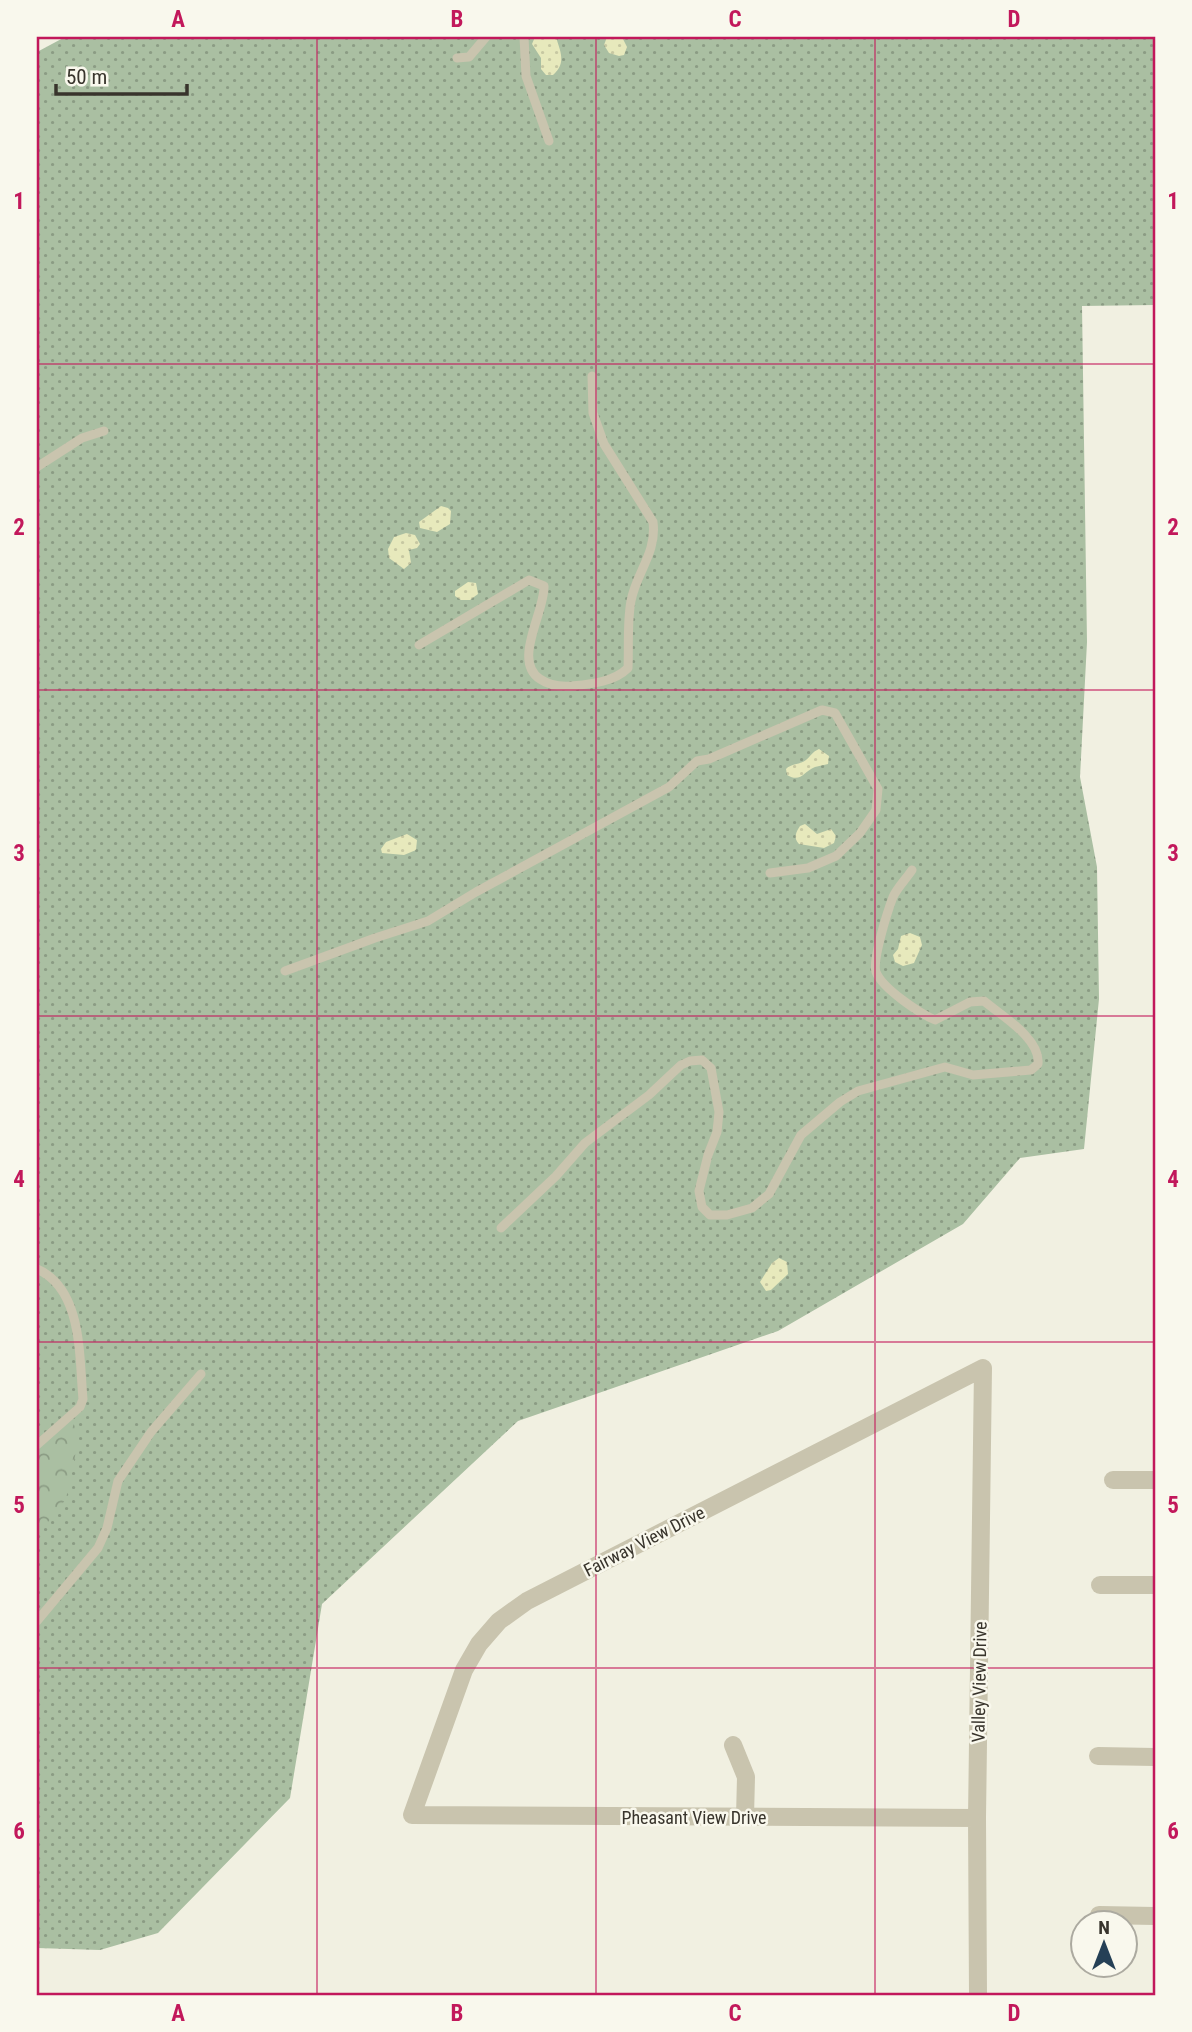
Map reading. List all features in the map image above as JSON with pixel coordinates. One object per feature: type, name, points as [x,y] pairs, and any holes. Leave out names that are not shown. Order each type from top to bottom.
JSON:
[{"type":"street","name":"Fairway View Drive","points":[[412,1815],[464,1670],[479,1644],[499,1621],[527,1601],[983,1368]]},
{"type":"street","name":"Valley View Drive","points":[[978,1995],[977,1818],[983,1368]]},
{"type":"street","points":[[1113,1480],[1155,1480]]},
{"type":"street","points":[[1100,1585],[1155,1586]]},
{"type":"street","points":[[733,1745],[746,1777],[745,1817]]},
{"type":"street","points":[[1098,1756],[1155,1757]]},
{"type":"street","name":"Pheasant View Drive","points":[[412,1815],[977,1818]]},
{"type":"lane","points":[[457,58],[469,57],[486,37]]},
{"type":"lane","points":[[524,37],[526,75],[549,141]]},
{"type":"lane","points":[[419,645],[529,580],[544,586],[541,608],[530,640],[530,669],[536,677],[549,685],[568,687],[620,676],[628,668],[631,599],[651,551],[653,522],[604,444],[593,413],[592,376]]},
{"type":"lane","points":[[37,467],[82,438],[104,431]]},
{"type":"lane","points":[[285,971],[428,921],[669,787],[697,761],[709,759],[822,710],[835,713],[878,789],[876,810],[860,833],[836,856],[808,868],[770,873]]},
{"type":"lane","points":[[501,1227],[556,1176],[585,1143],[649,1095],[681,1065],[690,1061],[702,1060],[712,1068],[717,1093],[717,1132],[699,1191],[702,1208],[710,1215],[727,1215],[752,1208],[769,1194],[801,1135],[840,1102],[858,1091],[945,1067],[973,1075],[1031,1070],[1038,1063],[1039,1055],[1032,1041],[984,1001],[970,1002],[935,1020],[924,1015],[887,987],[876,971],[875,952],[894,896],[912,870]]},
{"type":"lane","points":[[37,1269],[46,1273],[65,1297],[75,1318],[83,1399],[80,1407],[37,1445]]},
{"type":"lane","points":[[37,1621],[98,1548],[107,1528],[118,1481],[151,1432],[201,1374]]},
{"type":"green space","points":[[65,37],[1155,37],[1155,305],[1082,306],[1087,642],[1080,777],[1097,867],[1099,999],[1084,1149],[1020,1158],[963,1224],[778,1331],[518,1421],[322,1604],[290,1798],[158,1933],[100,1950],[37,1948],[37,52]]},
{"type":"green space","points":[[70,1415],[79,1437],[66,1499],[37,1536],[37,1451]]},
{"type":"sand","points":[[535,37],[556,37],[561,61],[553,75],[546,75],[541,69],[541,58],[532,44]]},
{"type":"sand","points":[[607,37],[622,37],[627,47],[624,55],[609,53],[604,45]]},
{"type":"sand","points":[[441,506],[451,511],[450,524],[437,532],[420,528],[419,522]]},
{"type":"sand","points":[[406,533],[415,535],[420,544],[409,550],[411,563],[404,569],[389,558],[388,549],[394,537]]},
{"type":"sand","points":[[468,582],[476,583],[478,594],[470,600],[461,600],[455,596],[455,591]]},
{"type":"sand","points":[[819,749],[829,756],[828,764],[815,767],[796,778],[787,775],[788,767],[804,762]]},
{"type":"sand","points":[[805,824],[817,834],[831,829],[836,836],[834,843],[824,848],[799,844],[796,833],[800,826]]},
{"type":"sand","points":[[407,834],[417,840],[416,850],[404,855],[382,853],[381,849],[386,842]]},
{"type":"sand","points":[[910,933],[920,937],[922,945],[914,963],[903,966],[895,962],[893,955],[898,949],[901,936]]},
{"type":"sand","points":[[779,1258],[787,1262],[788,1274],[771,1290],[766,1291],[760,1282],[772,1263]]}]
